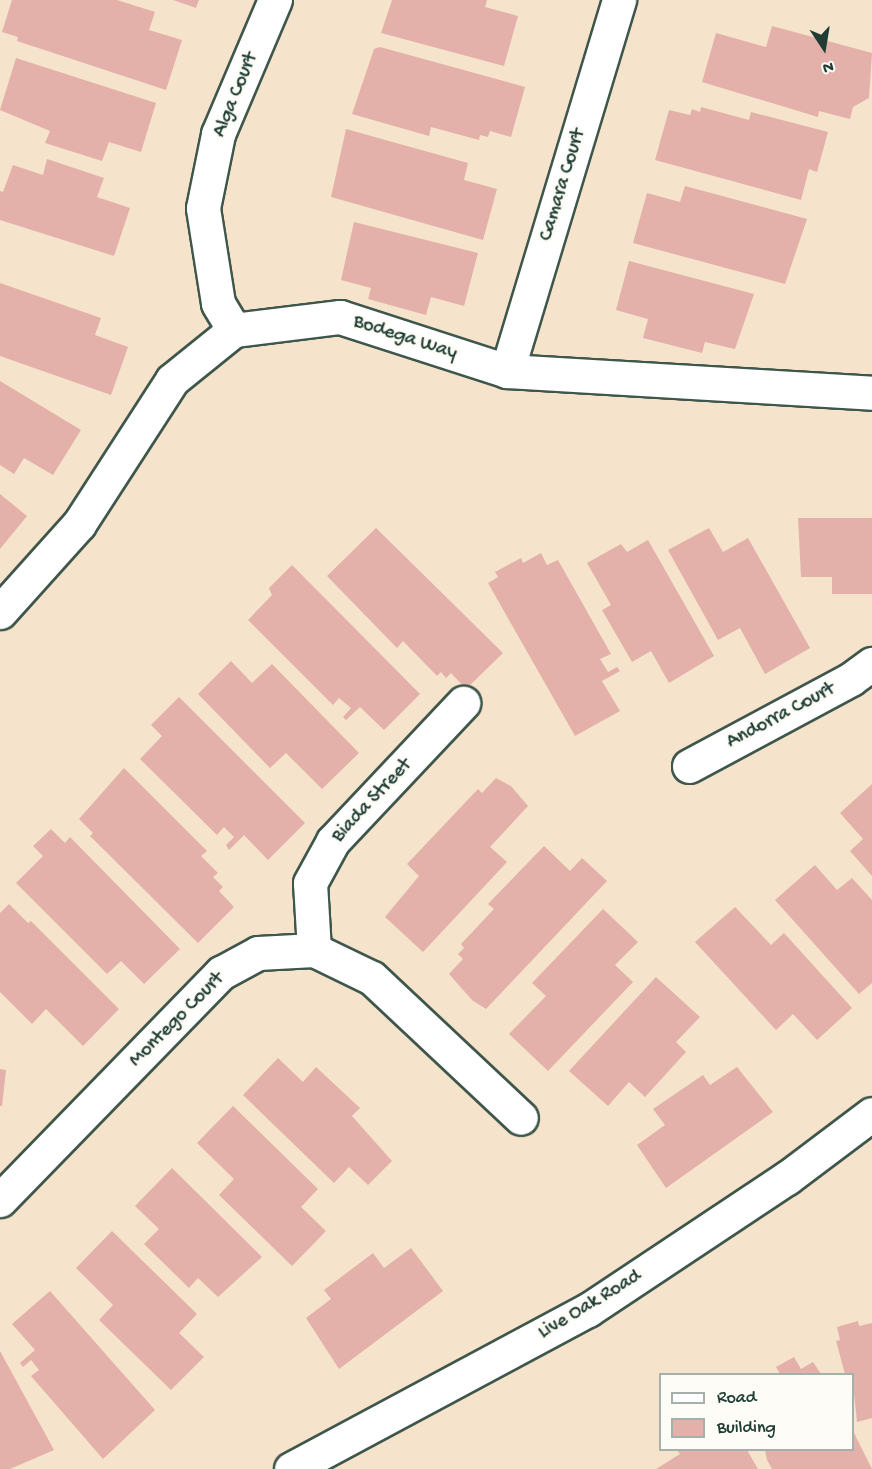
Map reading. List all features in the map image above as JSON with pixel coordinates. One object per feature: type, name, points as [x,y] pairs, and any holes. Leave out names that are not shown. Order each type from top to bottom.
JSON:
[{"type":"street","name":"Alga Court","points":[[234,330],[218,303],[203,208],[218,134],[275,0]]},
{"type":"street","name":"Camara Court","points":[[507,370],[620,0]]},
{"type":"street","name":"Bodega Way","points":[[234,330],[340,317],[507,370],[872,393]]},
{"type":"street","points":[[0,612],[79,524],[172,380],[234,330]]},
{"type":"street","name":"Andorra Court","points":[[689,766],[851,679],[872,664]]},
{"type":"street","name":"Biada Street","points":[[314,950],[310,883],[333,841],[463,703]]},
{"type":"street","name":"Montego Court","points":[[0,1200],[221,973],[258,953],[314,950],[372,978],[521,1118]]},
{"type":"street","name":"Live Oak Road","points":[[291,1469],[588,1310],[788,1178],[872,1113]]},
{"type":"building","points":[[12,0],[117,0],[155,12],[149,30],[182,40],[166,90],[17,41],[18,37],[2,32]]},
{"type":"building","points":[[173,0],[199,0],[196,8]]},
{"type":"building","points":[[392,0],[487,0],[485,7],[518,16],[504,66],[381,33]]},
{"type":"building","points":[[772,26],[872,53],[869,98],[853,107],[850,119],[819,111],[818,117],[702,82],[716,33],[766,47]]},
{"type":"building","points":[[380,47],[525,87],[511,137],[490,131],[488,137],[480,135],[479,140],[431,127],[429,136],[352,114],[374,49]]},
{"type":"building","points":[[16,58],[156,103],[141,152],[109,142],[102,161],[45,143],[50,131],[0,110]]},
{"type":"building","points":[[701,107],[749,120],[751,112],[828,132],[817,172],[809,169],[801,200],[655,160],[669,110],[690,115],[692,109],[700,112]]},
{"type":"building","points":[[346,129],[468,163],[464,180],[497,189],[483,240],[331,197]]},
{"type":"building","points":[[47,159],[104,178],[97,197],[130,208],[114,256],[0,220],[0,191],[3,192],[13,165],[43,175]]},
{"type":"building","points":[[685,186],[807,219],[785,284],[633,243],[647,193],[680,202]]},
{"type":"building","points":[[354,222],[478,253],[464,306],[431,297],[426,315],[368,299],[371,288],[341,280]]},
{"type":"building","points":[[629,261],[754,294],[735,349],[705,342],[702,353],[643,338],[648,319],[616,310]]},
{"type":"building","points":[[0,283],[101,318],[95,335],[128,347],[111,395],[0,356]]},
{"type":"building","points":[[0,381],[81,430],[53,475],[24,458],[14,474],[0,465]]},
{"type":"building","points":[[0,494],[27,516],[0,549]]},
{"type":"building","points":[[798,518],[872,518],[872,594],[832,594],[832,577],[801,577]]},
{"type":"building","points":[[376,528],[503,653],[466,689],[451,673],[446,678],[441,672],[437,676],[403,641],[397,648],[327,576]]},
{"type":"building","points":[[709,528],[723,552],[748,538],[810,648],[765,674],[740,628],[718,640],[668,550]]},
{"type":"building","points":[[648,540],[714,656],[669,683],[651,651],[632,662],[602,610],[611,605],[587,563],[621,544],[627,552]]},
{"type":"building","points":[[541,553],[547,565],[558,560],[611,654],[600,659],[608,672],[617,667],[620,671],[602,681],[620,711],[575,736],[488,583],[498,577],[495,572],[521,558],[523,563]]},
{"type":"building","points":[[292,565],[420,694],[384,730],[360,707],[346,720],[343,717],[351,708],[339,698],[333,705],[248,620],[272,595],[269,588]]},
{"type":"building","points":[[231,661],[252,683],[272,664],[359,753],[322,789],[286,753],[270,768],[198,694]]},
{"type":"building","points":[[179,697],[305,823],[268,860],[244,835],[229,850],[226,845],[234,837],[224,827],[217,835],[140,759],[162,736],[151,725]]},
{"type":"building","points":[[124,768],[207,851],[201,856],[218,873],[213,877],[223,887],[219,891],[234,907],[198,943],[90,836],[93,833],[79,819]]},
{"type":"building","points":[[496,778],[511,786],[528,806],[490,847],[507,862],[423,952],[385,917],[419,876],[407,864],[478,789],[482,793]]},
{"type":"building","points":[[872,784],[872,876],[850,851],[863,839],[840,813]]},
{"type":"building","points":[[51,829],[65,843],[70,837],[180,949],[144,984],[121,961],[107,974],[16,883],[43,856],[33,846]]},
{"type":"building","points":[[544,846],[570,871],[582,858],[607,881],[486,1009],[472,1000],[449,974],[463,959],[458,954],[464,948],[461,944],[494,909],[488,904]]},
{"type":"building","points":[[815,865],[837,890],[852,878],[872,900],[872,983],[859,994],[775,900]]},
{"type":"building","points":[[9,904],[28,923],[31,921],[119,1009],[83,1046],[46,1009],[32,1024],[0,992],[0,913]]},
{"type":"building","points":[[735,907],[771,945],[784,933],[852,1008],[817,1040],[793,1014],[776,1030],[695,942]]},
{"type":"building","points":[[603,909],[638,942],[615,965],[633,982],[548,1071],[509,1034],[546,996],[532,983]]},
{"type":"building","points":[[656,977],[700,1017],[676,1042],[686,1052],[645,1097],[629,1082],[608,1106],[569,1071]]},
{"type":"building","points":[[278,1058],[303,1082],[316,1067],[360,1108],[352,1116],[392,1161],[368,1185],[349,1167],[334,1183],[243,1095]]},
{"type":"building","points":[[737,1067],[773,1112],[666,1188],[637,1145],[665,1125],[653,1109],[703,1075],[710,1085]]},
{"type":"building","points":[[0,1069],[6,1070],[2,1106],[0,1106]]},
{"type":"building","points":[[233,1106],[318,1189],[301,1207],[326,1231],[292,1266],[219,1195],[234,1179],[197,1143]]},
{"type":"building","points":[[172,1168],[262,1257],[218,1297],[198,1278],[189,1288],[144,1244],[159,1229],[135,1206]]},
{"type":"building","points":[[112,1231],[197,1314],[179,1333],[204,1357],[171,1390],[99,1320],[113,1305],[76,1268]]},
{"type":"building","points":[[411,1248],[443,1291],[339,1369],[306,1318],[331,1299],[324,1290],[373,1253],[384,1268]]},
{"type":"building","points":[[50,1291],[155,1410],[103,1459],[31,1376],[39,1370],[31,1360],[23,1367],[20,1363],[35,1350],[12,1324]]},
{"type":"building","points":[[858,1321],[859,1326],[872,1323],[872,1418],[857,1422],[854,1373],[845,1373],[836,1341],[840,1340],[837,1327]]},
{"type":"building","points":[[0,1351],[54,1450],[10,1469],[0,1469]]},
{"type":"building","points":[[794,1357],[801,1369],[813,1362],[820,1373],[779,1373],[776,1367]]},
{"type":"building","points":[[854,1433],[872,1469],[772,1469],[765,1451],[854,1451]]},
{"type":"building","points":[[678,1451],[748,1451],[758,1469],[656,1469],[680,1454]]}]
